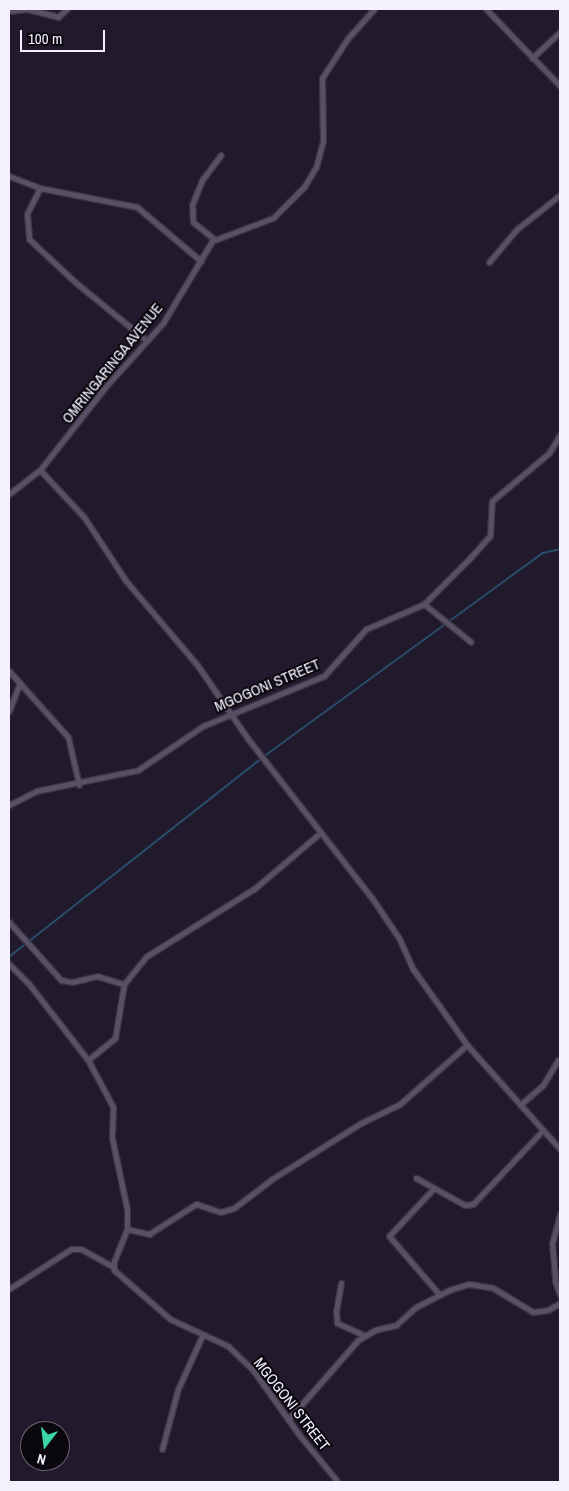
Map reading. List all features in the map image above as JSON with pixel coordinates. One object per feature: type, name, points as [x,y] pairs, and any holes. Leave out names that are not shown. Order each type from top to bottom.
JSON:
[{"type":"street","points":[[9,11],[27,10],[58,17],[67,9]]},
{"type":"street","points":[[221,155],[202,180],[192,205],[193,222],[214,239],[273,218],[304,187],[316,167],[323,141],[322,78],[352,32],[374,9]]},
{"type":"street","points":[[486,9],[560,86]]},
{"type":"street","points":[[532,58],[560,32]]},
{"type":"street","points":[[9,176],[40,188],[137,207],[200,262]]},
{"type":"street","points":[[40,188],[27,214],[29,239],[75,282],[147,341]]},
{"type":"street","points":[[489,262],[517,229],[560,196]]},
{"type":"street","name":"OMRINGARINGA AVENUE","points":[[9,494],[40,470],[107,386],[163,323],[214,239]]},
{"type":"street","name":"MGOGONI STREET","points":[[9,805],[36,791],[79,785],[138,770],[203,726],[324,676],[366,629],[424,604],[488,539],[492,500],[548,453],[560,435]]},
{"type":"street","points":[[40,470],[84,517],[126,581],[198,666],[231,714],[320,833],[372,898],[399,938],[413,969],[468,1045],[560,1149]]},
{"type":"street","points":[[424,604],[471,642]]},
{"type":"street","points":[[9,671],[68,737],[79,785]]},
{"type":"street","points":[[9,711],[20,683]]},
{"type":"street","points":[[88,1060],[114,1038],[124,984],[158,947],[254,889],[320,833]]},
{"type":"street","points":[[9,922],[61,980],[72,982],[97,976],[124,984]]},
{"type":"street","points":[[9,964],[29,984],[88,1060],[113,1107],[112,1138],[122,1177],[127,1229],[112,1266]]},
{"type":"street","points":[[127,1229],[143,1233],[154,1232],[191,1204],[221,1212],[234,1208],[272,1179],[362,1123],[400,1104],[468,1045]]},
{"type":"street","points":[[520,1105],[543,1085],[558,1060]]},
{"type":"street","points":[[416,1178],[465,1205],[473,1204],[543,1130]]},
{"type":"street","points":[[433,1189],[389,1236],[439,1294]]},
{"type":"street","points":[[560,1214],[552,1243],[555,1281],[560,1295]]},
{"type":"street","name":"MGOGONI STREET","points":[[9,1289],[71,1249],[81,1249],[112,1266],[123,1279],[170,1319],[228,1346],[253,1370],[288,1420],[338,1482]]},
{"type":"street","points":[[341,1283],[336,1311],[337,1323],[364,1335]]},
{"type":"street","points":[[288,1420],[347,1349],[364,1335],[396,1325],[439,1294],[457,1287],[480,1285],[493,1288],[533,1312],[548,1310],[560,1303]]},
{"type":"street","points":[[162,1449],[178,1389],[203,1334]]},
{"type":"waterway","points":[[9,957],[263,757],[543,553],[560,549]]}]
